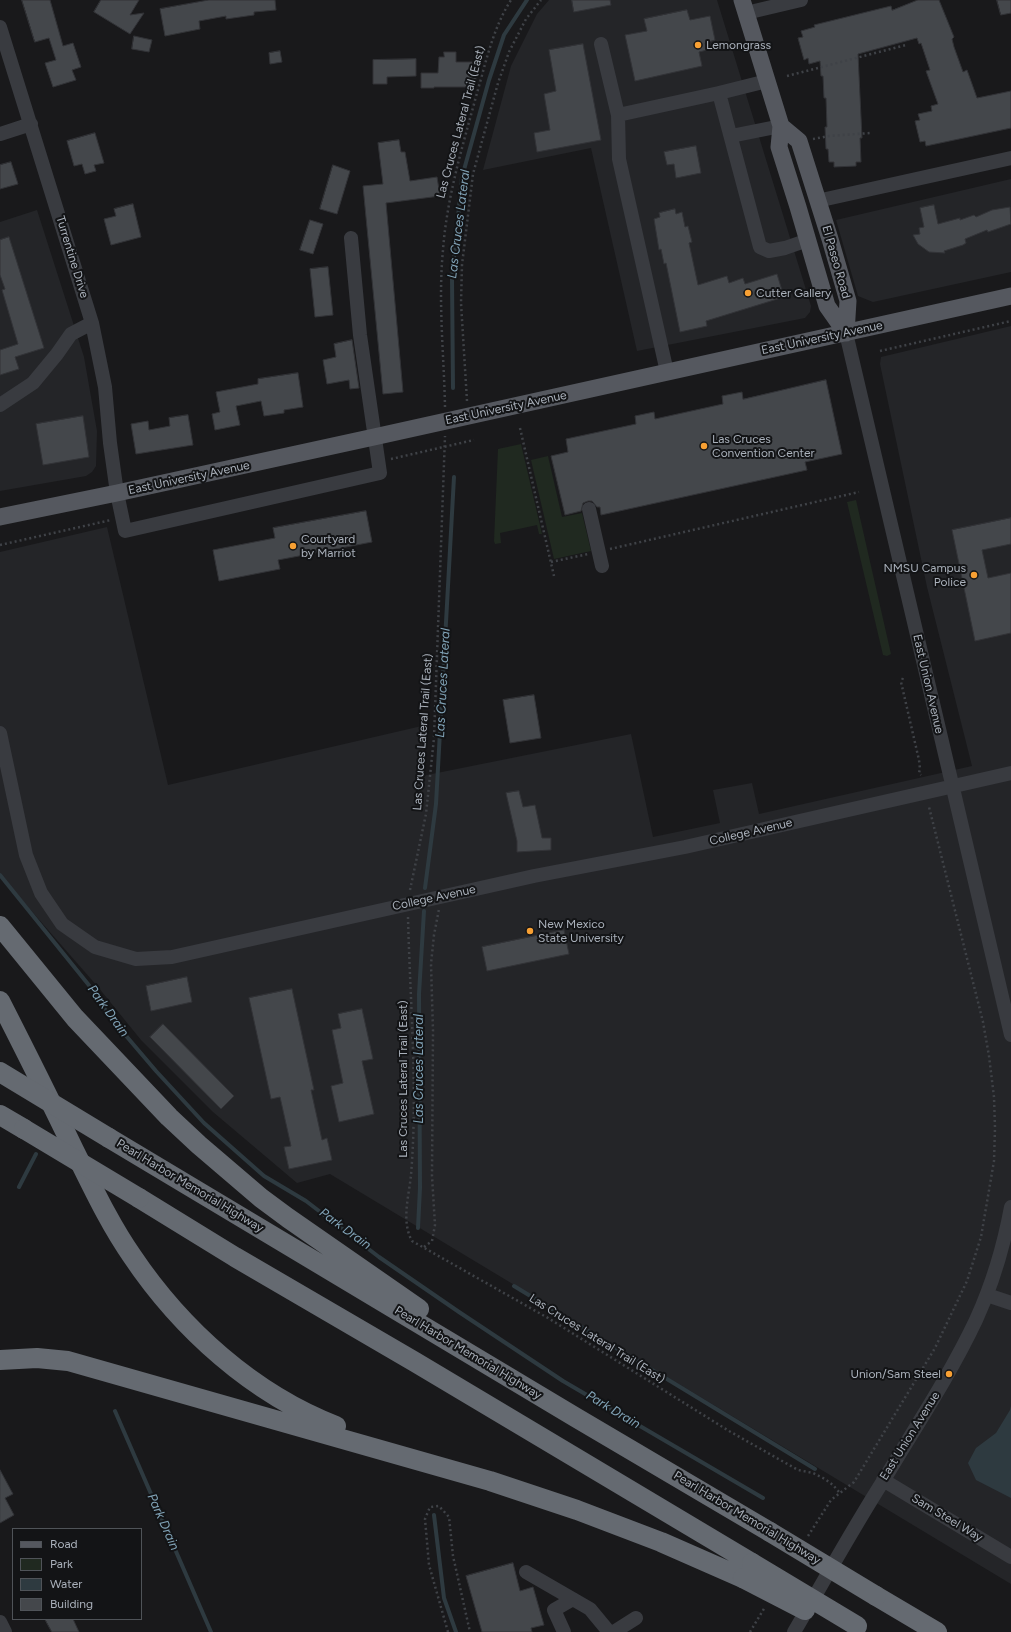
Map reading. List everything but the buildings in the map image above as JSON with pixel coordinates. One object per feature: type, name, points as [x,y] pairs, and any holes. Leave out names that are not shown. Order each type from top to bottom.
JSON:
[{"type":"highway","points":[[0,926],[75,1018],[125,1071],[170,1117],[245,1184],[288,1218],[575,1417]]},
{"type":"highway","points":[[0,1001],[116,1231],[151,1283],[190,1328],[210,1347],[260,1386],[290,1405],[320,1420],[352,1433],[467,1474],[578,1510],[662,1542],[747,1571]]},
{"type":"highway","name":"Pearl Harbor Memorial Highway","points":[[0,1072],[937,1632]]},
{"type":"highway","points":[[0,1115],[235,1257],[415,1362],[747,1571],[856,1630]]},
{"type":"highway","points":[[0,1360],[48,1359],[68,1361],[467,1474]]},
{"type":"main road","name":"El Paseo Road","points":[[744,7],[781,126],[779,147],[827,306],[846,333]]},
{"type":"main road","name":"El Paseo Road","points":[[781,126],[799,141],[848,301],[846,333]]},
{"type":"main road","name":"East University Avenue","points":[[0,517],[374,437],[1011,296]]},
{"type":"street","points":[[744,7],[801,0]]},
{"type":"street","name":"Turrentine Drive","points":[[0,27],[32,124],[92,322],[105,387],[110,443],[117,493],[125,531],[380,473],[374,437]]},
{"type":"street","points":[[601,44],[618,115],[619,159],[667,372]]},
{"type":"street","points":[[618,115],[767,81]]},
{"type":"street","points":[[719,93],[760,247],[768,251],[785,248],[808,240]]},
{"type":"street","points":[[0,134],[32,124]]},
{"type":"street","points":[[730,136],[781,126]]},
{"type":"street","points":[[817,201],[1011,158]]},
{"type":"street","points":[[351,238],[360,334],[374,437]]},
{"type":"street","points":[[0,405],[33,383],[71,334],[92,322]]},
{"type":"street","name":"East Union Avenue","points":[[846,333],[1011,1035]]},
{"type":"street","points":[[589,509],[602,566]]},
{"type":"street","name":"College Avenue","points":[[0,733],[26,854],[41,893],[62,924],[95,947],[136,959],[172,957],[534,876],[684,847],[1011,773]]},
{"type":"street","name":"East Union Avenue","points":[[794,1632],[883,1480],[949,1374],[976,1320],[986,1295],[997,1263],[1011,1207]]},
{"type":"street","points":[[986,1295],[1011,1303]]},
{"type":"street","name":"Sam Steel Way","points":[[883,1480],[1011,1557]]},
{"type":"street","points":[[526,1572],[590,1609],[609,1632]]},
{"type":"street","points":[[564,1632],[554,1610],[573,1599]]},
{"type":"street","points":[[0,1622],[5,1632]]},
{"type":"street","points":[[614,1632],[635,1623]]},
{"type":"path","name":"Las Cruces Lateral Trail (East)","points":[[511,0],[498,24],[458,164],[447,212],[441,280],[445,472],[434,738],[426,814],[409,903],[414,1096],[412,1157],[407,1215],[408,1234],[412,1241],[548,1318],[729,1431],[798,1470],[812,1473],[825,1479],[839,1492]]},
{"type":"path","points":[[468,416],[461,303],[462,265],[473,174],[498,82],[509,52],[526,19],[541,0]]},
{"type":"path","points":[[787,76],[906,45]]},
{"type":"path","points":[[807,141],[829,136],[870,133]]},
{"type":"path","points":[[880,351],[1011,321]]},
{"type":"path","points":[[520,428],[554,576]]},
{"type":"path","points":[[551,562],[859,492]]},
{"type":"path","points":[[903,678],[901,682],[919,760],[919,773],[921,775]]},
{"type":"path","points":[[805,1541],[831,1500],[839,1492],[847,1489],[854,1482],[935,1348],[967,1281],[981,1237],[994,1161],[994,1105],[989,1056],[983,1022],[929,807]]},
{"type":"path","points":[[424,1247],[432,1241],[435,1225],[432,1176],[433,1031],[431,964],[434,935],[442,897]]},
{"type":"path","points":[[448,1632],[429,1564],[425,1519],[430,1507],[439,1506],[449,1517],[453,1556],[470,1632]]},
{"type":"path","points":[[750,1632],[769,1600]]},
{"type":"shaded area","points":[[549,0],[717,0],[811,306],[810,312],[805,318],[637,351],[591,148],[483,170],[511,66],[537,14]]},
{"type":"shaded area","points":[[1011,179],[1011,272],[873,302],[858,296],[836,220]]},
{"type":"shaded area","points":[[37,210],[84,357],[97,431],[96,466],[92,472],[86,476],[0,491],[0,222]]},
{"type":"shaded area","name":"New Mexico State University","points":[[1011,326],[1011,1584],[330,1174],[297,1183],[213,1112],[141,1040],[98,987],[0,875],[0,552],[107,527],[168,785],[426,725],[422,776],[631,734],[653,837],[720,823],[713,790],[752,783],[759,814],[972,766],[927,587],[880,364],[881,357]]},
{"type":"green space","points":[[521,444],[542,534],[539,534],[537,525],[500,533],[501,543],[495,544],[498,449]]},
{"type":"green space","points":[[548,456],[562,517],[582,513],[591,551],[554,559],[531,460]]},
{"type":"green space","points":[[856,500],[891,654],[887,656],[883,655],[847,502]]},
{"type":"water","points":[[1011,1406],[1011,1498],[976,1480],[968,1463],[976,1448],[996,1433]]},
{"type":"waterway","name":"Las Cruces Lateral","points":[[453,388],[452,278],[462,177],[489,80],[504,35],[527,0]]},
{"type":"waterway","name":"Las Cruces Lateral","points":[[425,888],[436,804],[454,477]]},
{"type":"waterway","name":"Park Drain","points":[[0,875],[92,989],[110,1017],[156,1071],[204,1123],[264,1176],[306,1201],[379,1257],[563,1381],[763,1498]]},
{"type":"waterway","name":"Las Cruces Lateral","points":[[418,1228],[420,1188],[419,994],[424,911]]},
{"type":"waterway","points":[[19,1187],[36,1154]]},
{"type":"waterway","points":[[514,1286],[815,1469]]},
{"type":"waterway","name":"Park Drain","points":[[115,1411],[211,1632]]},
{"type":"waterway","name":"Las Cruces Lateral","points":[[434,1515],[444,1598],[456,1632]]},
{"type":"place","name":"Lemongrass","points":[[698,45]]},
{"type":"place","name":"Cutter Gallery","points":[[748,293]]},
{"type":"place","name":"Las Cruces Convention Center","points":[[704,446]]},
{"type":"place","name":"Courtyard by Marriot","points":[[293,546]]},
{"type":"place","name":"NMSU Campus Police","points":[[974,575]]},
{"type":"place","name":"New Mexico State University","points":[[530,931]]},
{"type":"place","name":"Union/Sam Steel","points":[[949,1374]]}]
